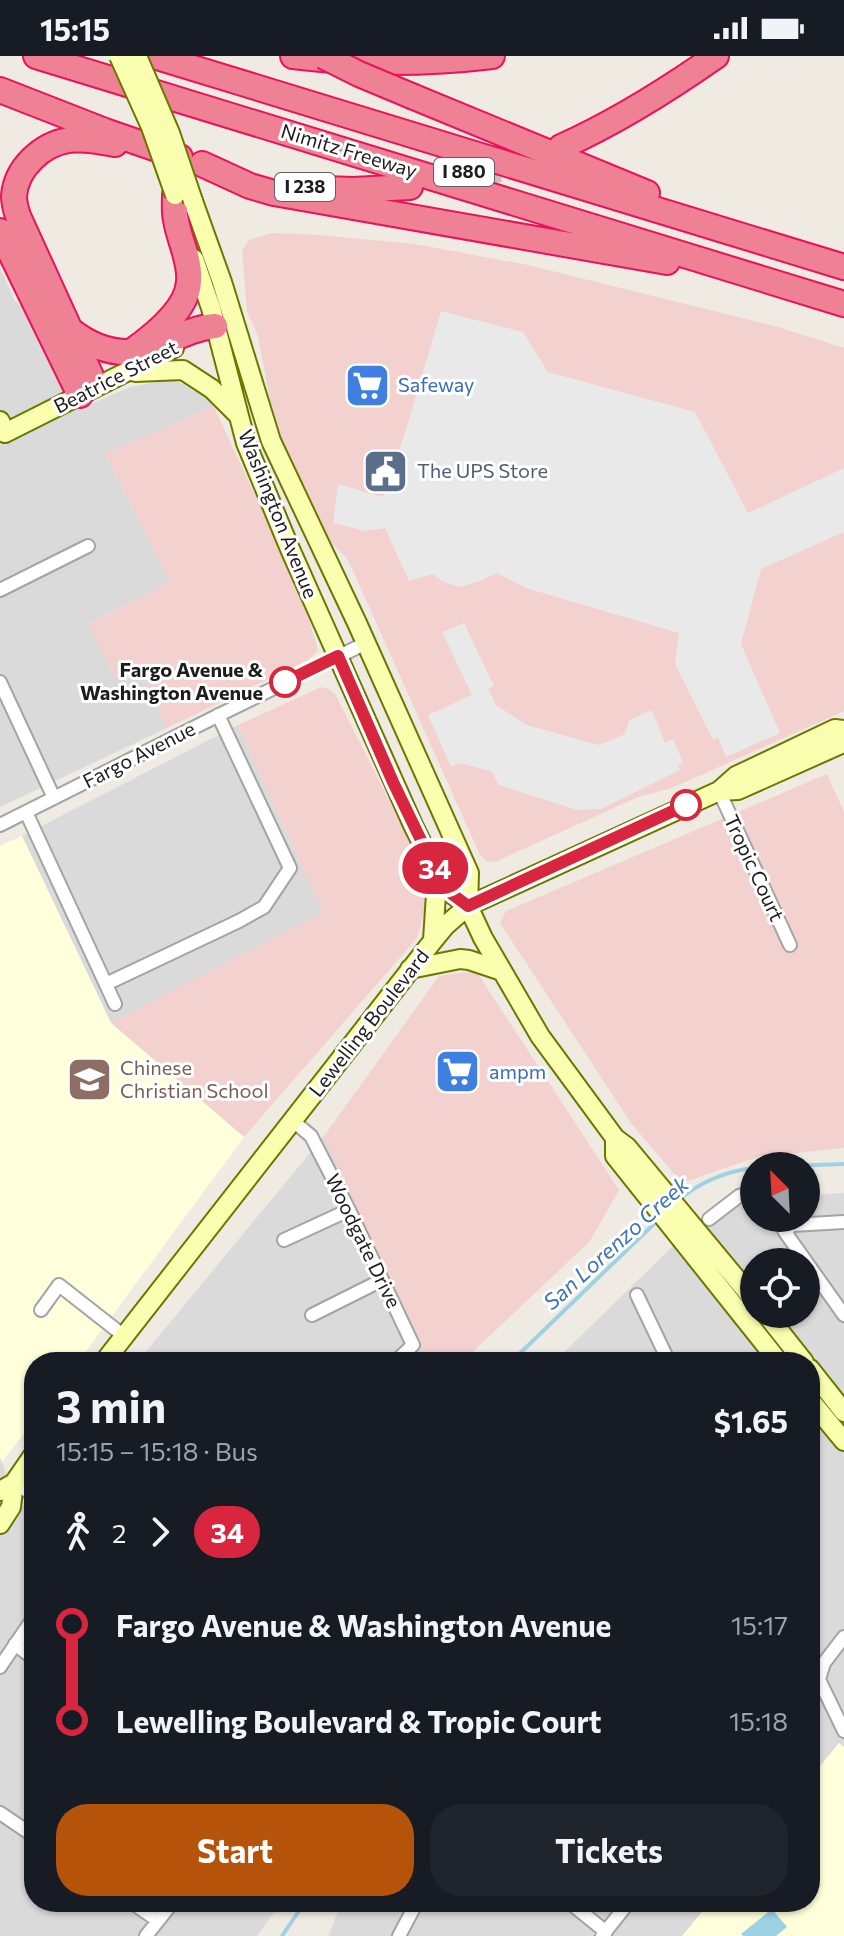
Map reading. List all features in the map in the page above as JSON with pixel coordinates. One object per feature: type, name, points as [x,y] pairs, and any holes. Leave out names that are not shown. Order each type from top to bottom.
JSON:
[{"type":"highway","name":"Nimitz Freeway","points":[[36,56],[844,304]]},
{"type":"highway","name":"I 880","points":[[85,56],[844,288]]},
{"type":"highway","name":"Nimitz Freeway","points":[[154,56],[844,267]]},
{"type":"highway","points":[[293,56],[406,63],[492,56]]},
{"type":"highway","points":[[323,56],[748,238]]},
{"type":"highway","points":[[561,147],[645,104],[716,56]]},
{"type":"highway","points":[[0,90],[176,156]]},
{"type":"highway","points":[[80,395],[91,376],[18,216],[14,198],[17,184],[32,160],[46,147],[69,140],[102,141],[176,156]]},
{"type":"highway","name":"I 238","points":[[176,156],[252,178],[302,187],[353,190],[410,187]]},
{"type":"highway","points":[[202,164],[250,186],[274,193],[644,259],[733,270]]},
{"type":"highway","points":[[129,362],[172,317],[187,293],[190,280],[175,218],[184,198]]},
{"type":"highway","points":[[0,231],[80,395]]},
{"type":"highway","points":[[129,362],[154,347],[199,328],[224,323]]},
{"type":"highway","points":[[69,329],[83,340],[100,349],[115,352],[129,362]]},
{"type":"main road","name":"Washington Avenue","points":[[119,56],[184,198]]},
{"type":"main road","name":"Washington Avenue","points":[[137,56],[170,133],[184,198],[224,323],[271,441],[469,873],[468,906]]},
{"type":"main road","name":"Washington Avenue","points":[[224,323],[238,415],[246,443],[393,782],[444,888],[468,906],[540,1036],[615,1138],[615,1156],[655,1193],[680,1224],[772,1352]]},
{"type":"main road","name":"Beatrice Street","points":[[2,430],[80,395],[129,362]]},
{"type":"main road","points":[[129,362],[183,370],[212,389],[238,415]]},
{"type":"main road","name":"Lewelling Boulevard","points":[[112,1352],[433,940],[468,906],[719,791],[736,776],[835,729],[844,730]]},
{"type":"main road","name":"Lewelling Boulevard","points":[[719,791],[738,790],[844,741]]},
{"type":"main road","points":[[433,940],[434,867]]},
{"type":"main road","points":[[410,969],[460,959],[502,971]]},
{"type":"main road","name":"Washington Avenue","points":[[680,1224],[740,1286]]},
{"type":"main road","points":[[777,1328],[796,1352]]},
{"type":"main road","points":[[820,1382],[844,1412]]},
{"type":"main road","points":[[820,1412],[844,1441]]},
{"type":"main road","points":[[0,1524],[11,1507],[7,1487],[24,1466]]},
{"type":"street","points":[[0,590],[88,546]]},
{"type":"street","name":"Fargo Avenue","points":[[0,825],[366,643]]},
{"type":"street","points":[[0,682],[54,798]]},
{"type":"street","points":[[106,984],[264,907],[290,868],[218,715]]},
{"type":"street","name":"Tropic Court","points":[[719,791],[790,945]]},
{"type":"street","points":[[26,812],[115,1004]]},
{"type":"street","name":"Woodgate Drive","points":[[293,1121],[311,1136],[349,1210],[413,1345],[406,1352]]},
{"type":"street","points":[[709,1219],[740,1196]]},
{"type":"street","points":[[284,1240],[349,1210]]},
{"type":"street","points":[[820,1223],[844,1222]]},
{"type":"street","points":[[785,1232],[843,1313]]},
{"type":"street","points":[[312,1315],[382,1280]]},
{"type":"street","points":[[41,1310],[59,1285],[124,1336]]},
{"type":"street","points":[[637,1295],[661,1352]]},
{"type":"street","points":[[0,1667],[24,1631]]},
{"type":"street","points":[[820,1676],[824,1663],[844,1637]]},
{"type":"street","points":[[15,1644],[24,1651]]},
{"type":"street","points":[[820,1681],[844,1731]]},
{"type":"street","points":[[0,1813],[24,1829]]},
{"type":"street","points":[[145,1912],[157,1920]]},
{"type":"street","points":[[146,1936],[164,1912]]},
{"type":"street","points":[[399,1936],[412,1912]]},
{"type":"street","points":[[580,1912],[604,1934],[621,1912]]},
{"type":"shaded area","points":[[271,233],[415,244],[528,265],[778,327],[844,348],[844,711],[672,788],[638,797],[497,861],[488,862],[480,855],[354,573],[346,557],[329,541],[282,441],[270,400],[258,336],[247,311],[242,251],[249,240]]},
{"type":"shaded area","points":[[0,268],[15,301],[34,316],[82,408],[130,387],[174,379],[218,405],[105,454],[170,582],[90,623],[140,669],[167,728],[0,807]]},
{"type":"shaded area","points":[[441,311],[523,332],[548,372],[695,412],[748,513],[844,468],[844,532],[761,569],[741,644],[780,733],[726,757],[718,737],[713,740],[675,664],[679,633],[526,588],[497,573],[458,587],[433,574],[409,581],[385,528],[366,531],[333,523],[338,484],[383,497]]},
{"type":"shaded area","points":[[214,407],[301,594],[318,650],[308,660],[167,728],[140,669],[116,681],[89,624],[170,582],[105,454]]},
{"type":"shaded area","points":[[464,623],[494,686],[488,689],[496,705],[527,725],[599,745],[625,734],[629,720],[652,710],[665,743],[673,739],[683,762],[678,765],[680,770],[601,809],[577,810],[499,785],[491,771],[460,763],[451,767],[428,715],[472,695],[442,632]]},
{"type":"shaded area","points":[[321,687],[335,694],[432,884],[417,938],[244,1137],[111,1023],[323,912],[238,725]]},
{"type":"shaded area","points":[[238,725],[323,912],[111,1023],[22,836]]},
{"type":"shaded area","points":[[827,774],[844,812],[844,1148],[805,1152],[740,1152],[740,1163],[682,1183],[631,1123],[500,923],[506,911]]},
{"type":"shaded area","name":"Chinese Christian School","points":[[22,836],[111,1023],[244,1137],[85,1352],[24,1352],[24,1433],[2,1462],[0,1457],[0,846]]},
{"type":"shaded area","points":[[476,971],[619,1190],[590,1241],[473,1352],[422,1352],[324,1136],[439,976]]},
{"type":"shaded area","points":[[324,1136],[422,1352],[146,1352]]},
{"type":"shaded area","points":[[844,1193],[844,1936],[328,1936],[338,1912],[820,1912],[820,1352],[564,1352],[712,1208],[740,1204],[740,1232],[820,1232],[820,1194]]},
{"type":"shaded area","points":[[0,1457],[20,1510],[24,1505],[24,1912],[274,1912],[257,1936],[0,1936]]},
{"type":"shaded area","points":[[839,1743],[844,1747],[844,1936],[682,1936],[702,1912],[820,1912],[820,1766]]},
{"type":"water","points":[[768,1912],[774,1912],[787,1927],[776,1936],[741,1934]]},
{"type":"waterway","name":"San Lorenzo Creek","points":[[820,1165],[844,1164]]},
{"type":"waterway","name":"San Lorenzo Creek","points":[[677,1202],[712,1179],[740,1171]]},
{"type":"waterway","name":"San Lorenzo Creek","points":[[521,1352],[659,1219]]},
{"type":"waterway","name":"San Lorenzo Creek","points":[[282,1936],[298,1912]]},
{"type":"tunnel","points":[[440,183],[521,163]]},
{"type":"bus line","name":"34","points":[[285,682],[338,656],[444,888],[468,906],[686,805]]},
{"type":"place","name":"Safeway","points":[[367,385]]},
{"type":"place","name":"The UPS Store","points":[[386,471]]},
{"type":"place","name":"Fargo Avenue & Washington Avenue","points":[[285,682]]},
{"type":"place","name":"ampm","points":[[458,1072]]},
{"type":"place","name":"Chinese Christian School","points":[[89,1080]]}]
